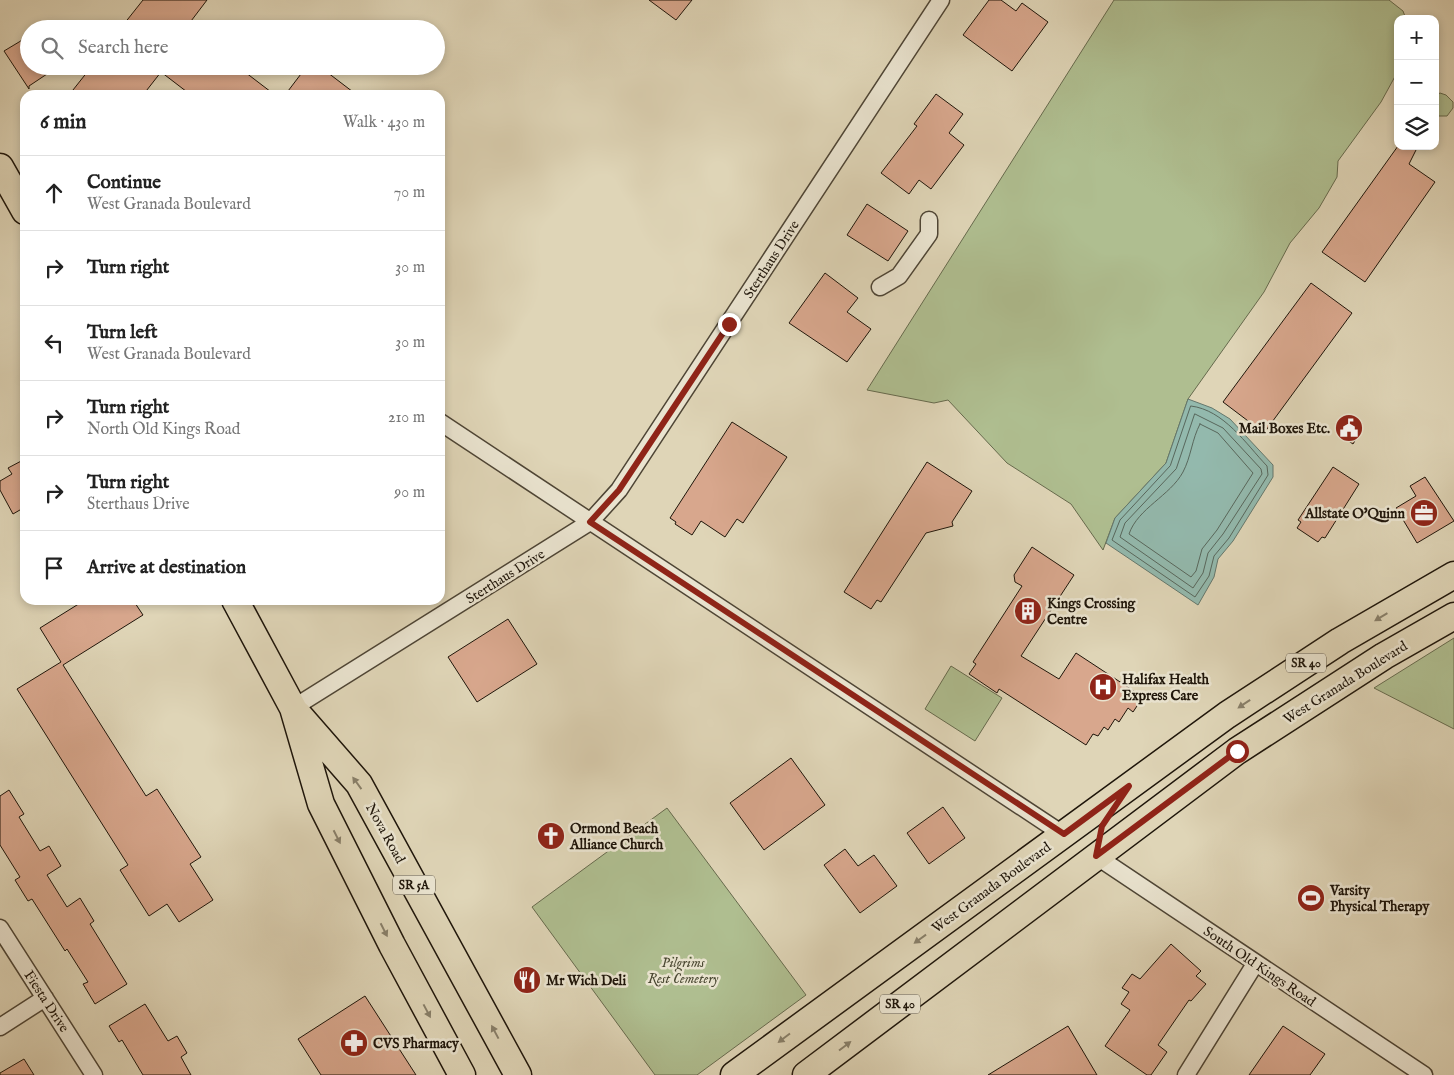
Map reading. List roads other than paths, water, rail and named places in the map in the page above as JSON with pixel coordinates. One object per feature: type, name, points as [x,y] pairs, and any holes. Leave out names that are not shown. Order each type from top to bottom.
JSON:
[{"type":"main road","points":[[0,167],[20,195]]},
{"type":"main road","name":"West Granada Boulevard","points":[[734,1075],[1129,786],[1276,682],[1408,601],[1454,576]]},
{"type":"main road","points":[[1431,629],[1434,612],[1442,598],[1454,591]]},
{"type":"main road","points":[[1250,743],[1279,702],[1394,632],[1406,619],[1408,601]]},
{"type":"main road","name":"Nova Road","points":[[238,605],[293,708],[321,804],[392,945],[462,1075]]},
{"type":"main road","name":"West Granada Boulevard","points":[[806,1075],[1096,856],[1250,743],[1376,661],[1454,616]]},
{"type":"main road","name":"Nova Road","points":[[293,708],[359,784],[518,1075]]},
{"type":"main road","points":[[1096,856],[1102,826],[1129,786]]},
{"type":"main road","points":[[1028,908],[1054,868],[1064,834]]},
{"type":"street","name":"Sterthaus Drive","points":[[293,708],[590,522],[619,490],[941,0]]},
{"type":"street","points":[[880,287],[899,276],[929,234],[930,220]]},
{"type":"street","points":[[445,425],[1064,834]]},
{"type":"street","name":"South Old Kings Road","points":[[1096,856],[1255,964],[1424,1075]]},
{"type":"street","name":"Fiesta Drive","points":[[0,928],[94,1075]]},
{"type":"street","points":[[1186,1075],[1255,964]]},
{"type":"street","points":[[0,1027],[45,998]]},
{"type":"water","points":[[1188,399],[1212,408],[1230,419],[1273,465],[1273,477],[1233,541],[1218,559],[1214,577],[1198,605],[1106,543],[1115,518],[1166,463]]},
{"type":"place","name":"Mail Boxes Etc.","points":[[1349,428]]},
{"type":"place","name":"Allstate O'Quinn","points":[[1424,513]]},
{"type":"place","name":"Kings Crossing Centre","points":[[1028,611]]},
{"type":"place","name":"Halifax Health Express Care","points":[[1103,687]]},
{"type":"place","name":"Ormond Beach Alliance Church","points":[[551,836]]},
{"type":"place","name":"Varsity Physical Therapy","points":[[1311,898]]},
{"type":"place","name":"Mr Wich Deli","points":[[527,980]]},
{"type":"place","name":"CVS Pharmacy","points":[[354,1043]]},
{"type":"park label","name":"Pilgrims Rest Cemetery","points":[[683,970]]}]
